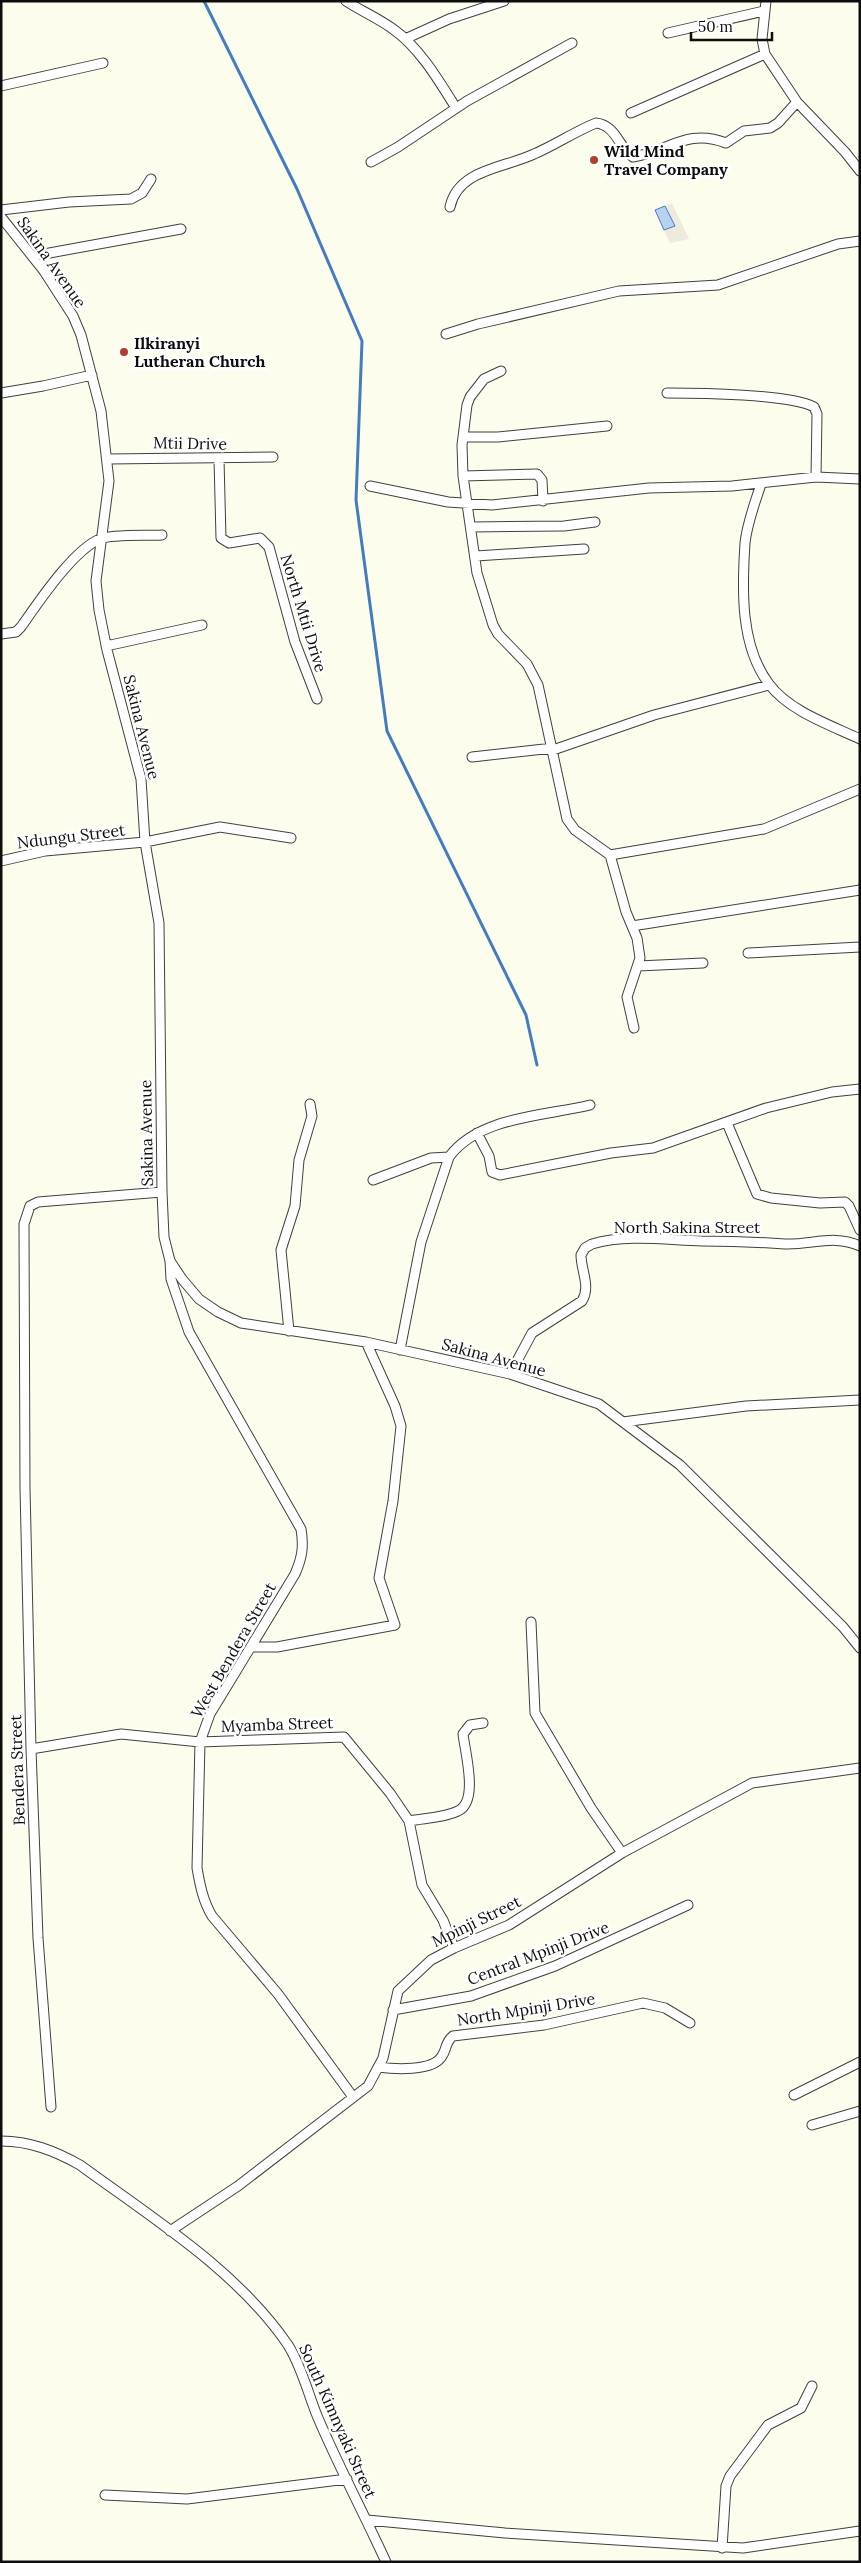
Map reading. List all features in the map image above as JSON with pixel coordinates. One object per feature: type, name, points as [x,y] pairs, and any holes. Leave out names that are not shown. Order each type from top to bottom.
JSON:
[{"type":"street","points":[[346,1],[393,29],[405,39],[436,77],[456,108]]},
{"type":"street","points":[[405,39],[449,19],[504,1]]},
{"type":"street","points":[[668,33],[765,6],[762,39],[765,54],[797,102],[845,152],[860,171]]},
{"type":"street","points":[[371,162],[398,147],[456,108],[572,43]]},
{"type":"street","points":[[631,113],[765,54]]},
{"type":"street","points":[[1,86],[103,63]]},
{"type":"street","points":[[450,207],[452,196],[458,188],[474,176],[533,154],[596,123],[615,133],[626,152],[633,156],[684,140],[708,136],[726,143],[744,132],[770,128],[797,102]]},
{"type":"street","points":[[1,210],[69,202],[131,200],[142,193],[150,179]]},
{"type":"street","name":"Sakina Avenue","points":[[1,217],[33,256],[73,316],[92,375],[101,411],[108,459],[108,499],[100,539],[96,581],[106,646],[141,779],[145,842],[159,923],[162,1192],[164,1237],[170,1261],[199,1299],[218,1312],[241,1323],[366,1342],[510,1374],[599,1404],[680,1465],[843,1627],[860,1648]]},
{"type":"street","points":[[33,256],[181,229]]},
{"type":"street","points":[[446,334],[478,324],[619,291],[718,285],[838,244],[860,241]]},
{"type":"street","points":[[501,372],[484,379],[470,397],[467,405],[462,444],[463,476],[481,590],[493,625],[532,672],[538,686],[553,749],[564,809],[569,823],[610,855],[623,904],[640,948],[638,966],[627,997],[634,1028]]},
{"type":"street","points":[[1,392],[27,390],[92,375]]},
{"type":"street","points":[[666,393],[730,395],[807,403],[814,408],[817,414],[816,476]]},
{"type":"street","points":[[464,437],[498,437],[606,426]]},
{"type":"street","name":"Mtii Drive","points":[[108,459],[273,457]]},
{"type":"street","name":"North Mtii Drive","points":[[220,459],[221,538],[229,543],[260,538],[269,547],[295,642],[316,699]]},
{"type":"street","points":[[463,476],[537,474],[542,480],[543,501]]},
{"type":"street","points":[[370,486],[426,498],[468,504],[509,505],[649,488],[761,484],[816,476],[860,478]]},
{"type":"street","points":[[761,484],[745,542],[744,601],[749,642],[756,663],[769,685],[792,705],[860,739]]},
{"type":"street","points":[[472,527],[564,526],[595,522]]},
{"type":"street","points":[[1,634],[16,632],[21,628],[66,565],[79,553],[100,539],[162,535]]},
{"type":"street","points":[[476,556],[584,549]]},
{"type":"street","points":[[106,646],[202,625]]},
{"type":"street","points":[[472,757],[553,749],[654,716],[769,685]]},
{"type":"street","points":[[610,855],[764,829],[860,789]]},
{"type":"street","name":"Ndungu Street","points":[[1,861],[45,851],[145,842],[220,827],[291,838]]},
{"type":"street","points":[[632,926],[860,890]]},
{"type":"street","points":[[748,953],[860,947]]},
{"type":"street","points":[[638,966],[702,963]]},
{"type":"street","points":[[477,1133],[490,1156],[492,1172],[500,1175],[611,1153],[653,1148],[745,1115],[794,1100],[832,1092],[860,1089]]},
{"type":"street","points":[[289,1330],[281,1250],[295,1206],[299,1160],[312,1116],[310,1104]]},
{"type":"street","points":[[400,1350],[420,1242],[449,1156],[455,1148],[477,1133],[526,1116],[556,1114],[590,1105]]},
{"type":"street","points":[[727,1123],[756,1194],[771,1198],[820,1203],[845,1202],[849,1206],[860,1230]]},
{"type":"street","points":[[373,1180],[430,1158],[449,1156]]},
{"type":"street","name":"Bendera Street","points":[[51,2107],[38,1938],[31,1749],[25,1488],[26,1214],[30,1206],[38,1202],[162,1192]]},
{"type":"street","name":"North Sakina Street","points":[[510,1374],[532,1333],[582,1301],[586,1294],[586,1281],[581,1255],[585,1248],[592,1244],[649,1238],[751,1240],[787,1244],[833,1239],[848,1240],[860,1246]]},
{"type":"street","name":"West Bendera Street","points":[[170,1261],[171,1279],[189,1332],[301,1529],[303,1544],[302,1558],[210,1714],[200,1742],[197,1868],[205,1904],[212,1916],[278,1994],[353,2097]]},
{"type":"street","points":[[251,1647],[277,1647],[395,1625],[380,1578],[393,1501],[401,1426],[396,1406],[366,1342]]},
{"type":"street","points":[[623,1422],[746,1406],[860,1400]]},
{"type":"street","points":[[531,1622],[535,1713],[591,1808],[622,1853]]},
{"type":"street","points":[[409,1821],[453,1813],[461,1810],[466,1805],[470,1783],[463,1734],[470,1725],[483,1723]]},
{"type":"street","name":"Myamba Street","points":[[31,1749],[121,1734],[200,1742],[344,1737],[390,1793],[409,1821],[422,1885],[443,1920],[454,1948]]},
{"type":"street","name":"Mpinji Street","points":[[170,2231],[238,2186],[368,2086],[378,2067],[398,1991],[403,1984],[430,1960],[509,1925],[622,1853],[752,1783],[860,1768]]},
{"type":"street","name":"Central Mpinji Drive","points":[[393,2010],[471,1996],[592,1950],[688,1905]]},
{"type":"street","name":"North Mpinji Drive","points":[[378,2067],[407,2070],[433,2063],[443,2055],[448,2039],[453,2036],[544,2025],[643,2003],[665,2008],[690,2023]]},
{"type":"street","points":[[794,2095],[860,2062]]},
{"type":"street","points":[[812,2125],[860,2111]]},
{"type":"street","name":"South Kimnyaki Street","points":[[1,2141],[18,2141],[60,2153],[80,2165],[170,2231],[235,2286],[286,2343],[299,2366],[319,2421],[386,2562]]},
{"type":"street","points":[[722,2548],[726,2486],[730,2476],[768,2425],[801,2408],[812,2386]]},
{"type":"street","points":[[105,2495],[187,2499],[347,2479]]},
{"type":"street","points":[[366,2520],[505,2533],[722,2548],[743,2548],[860,2532]]},
{"type":"shaded area","points":[[672,203],[689,239],[670,243],[664,230],[674,226],[665,206]]},
{"type":"water","points":[[665,206],[675,226],[664,230],[655,210]]},
{"type":"waterway","points":[[204,1],[297,189],[362,341],[356,500],[387,731],[526,1015],[537,1065]]},
{"type":"place","name":"Wild Mind Travel Company","points":[[594,160]]},
{"type":"place","name":"Ilkiranyi Lutheran Church","points":[[124,352]]}]
